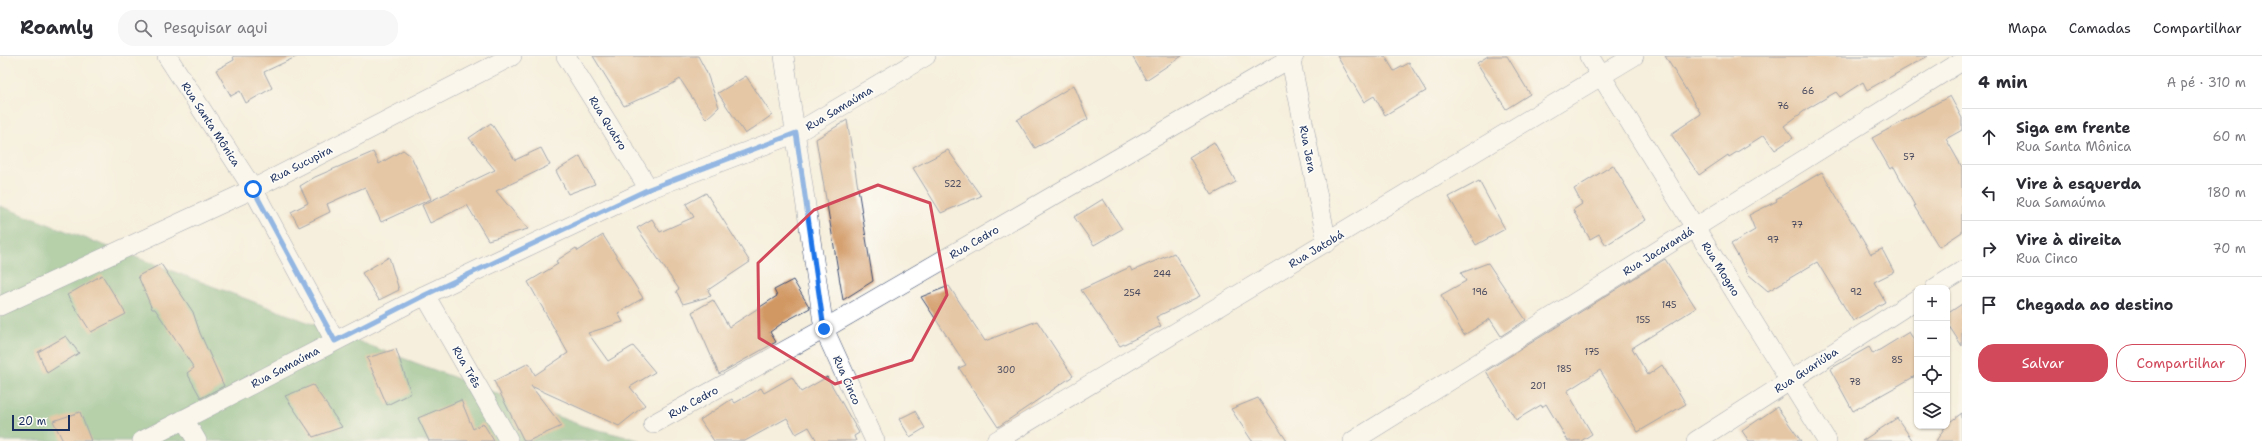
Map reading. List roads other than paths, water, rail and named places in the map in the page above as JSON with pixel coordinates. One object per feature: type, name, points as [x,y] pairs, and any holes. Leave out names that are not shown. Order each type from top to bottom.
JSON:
[{"type":"street","name":"Rua Sucupira","points":[[0,306],[253,189],[512,56]]},
{"type":"street","name":"Rua Quatro","points":[[566,56],[649,189]]},
{"type":"street","name":"Rua Cinco","points":[[784,56],[824,329],[875,441]]},
{"type":"street","name":"Rua Samaúma","points":[[142,441],[425,295],[649,189],[796,133],[926,56]]},
{"type":"street","name":"Rua Mogno","points":[[1589,56],[1828,441]]},
{"type":"street","name":"Rua Jatobá","points":[[996,441],[1327,243],[1602,77],[1634,56]]},
{"type":"street","name":"Rua Santa Mônica","points":[[171,57],[253,189],[335,341]]},
{"type":"street","name":"Rua Jera","points":[[1291,57],[1327,243]]},
{"type":"street","name":"Rua Cedro","points":[[653,424],[824,329],[1291,57]]},
{"type":"street","name":"Rua Jacarandá","points":[[1353,441],[1962,61]]},
{"type":"street","points":[[1940,285],[1962,271]]},
{"type":"street","name":"Rua Três","points":[[425,295],[508,438]]},
{"type":"street","name":"Rua Guariúba","points":[[1696,441],[1914,301]]},
{"type":"street","points":[[184,419],[197,441]]}]
